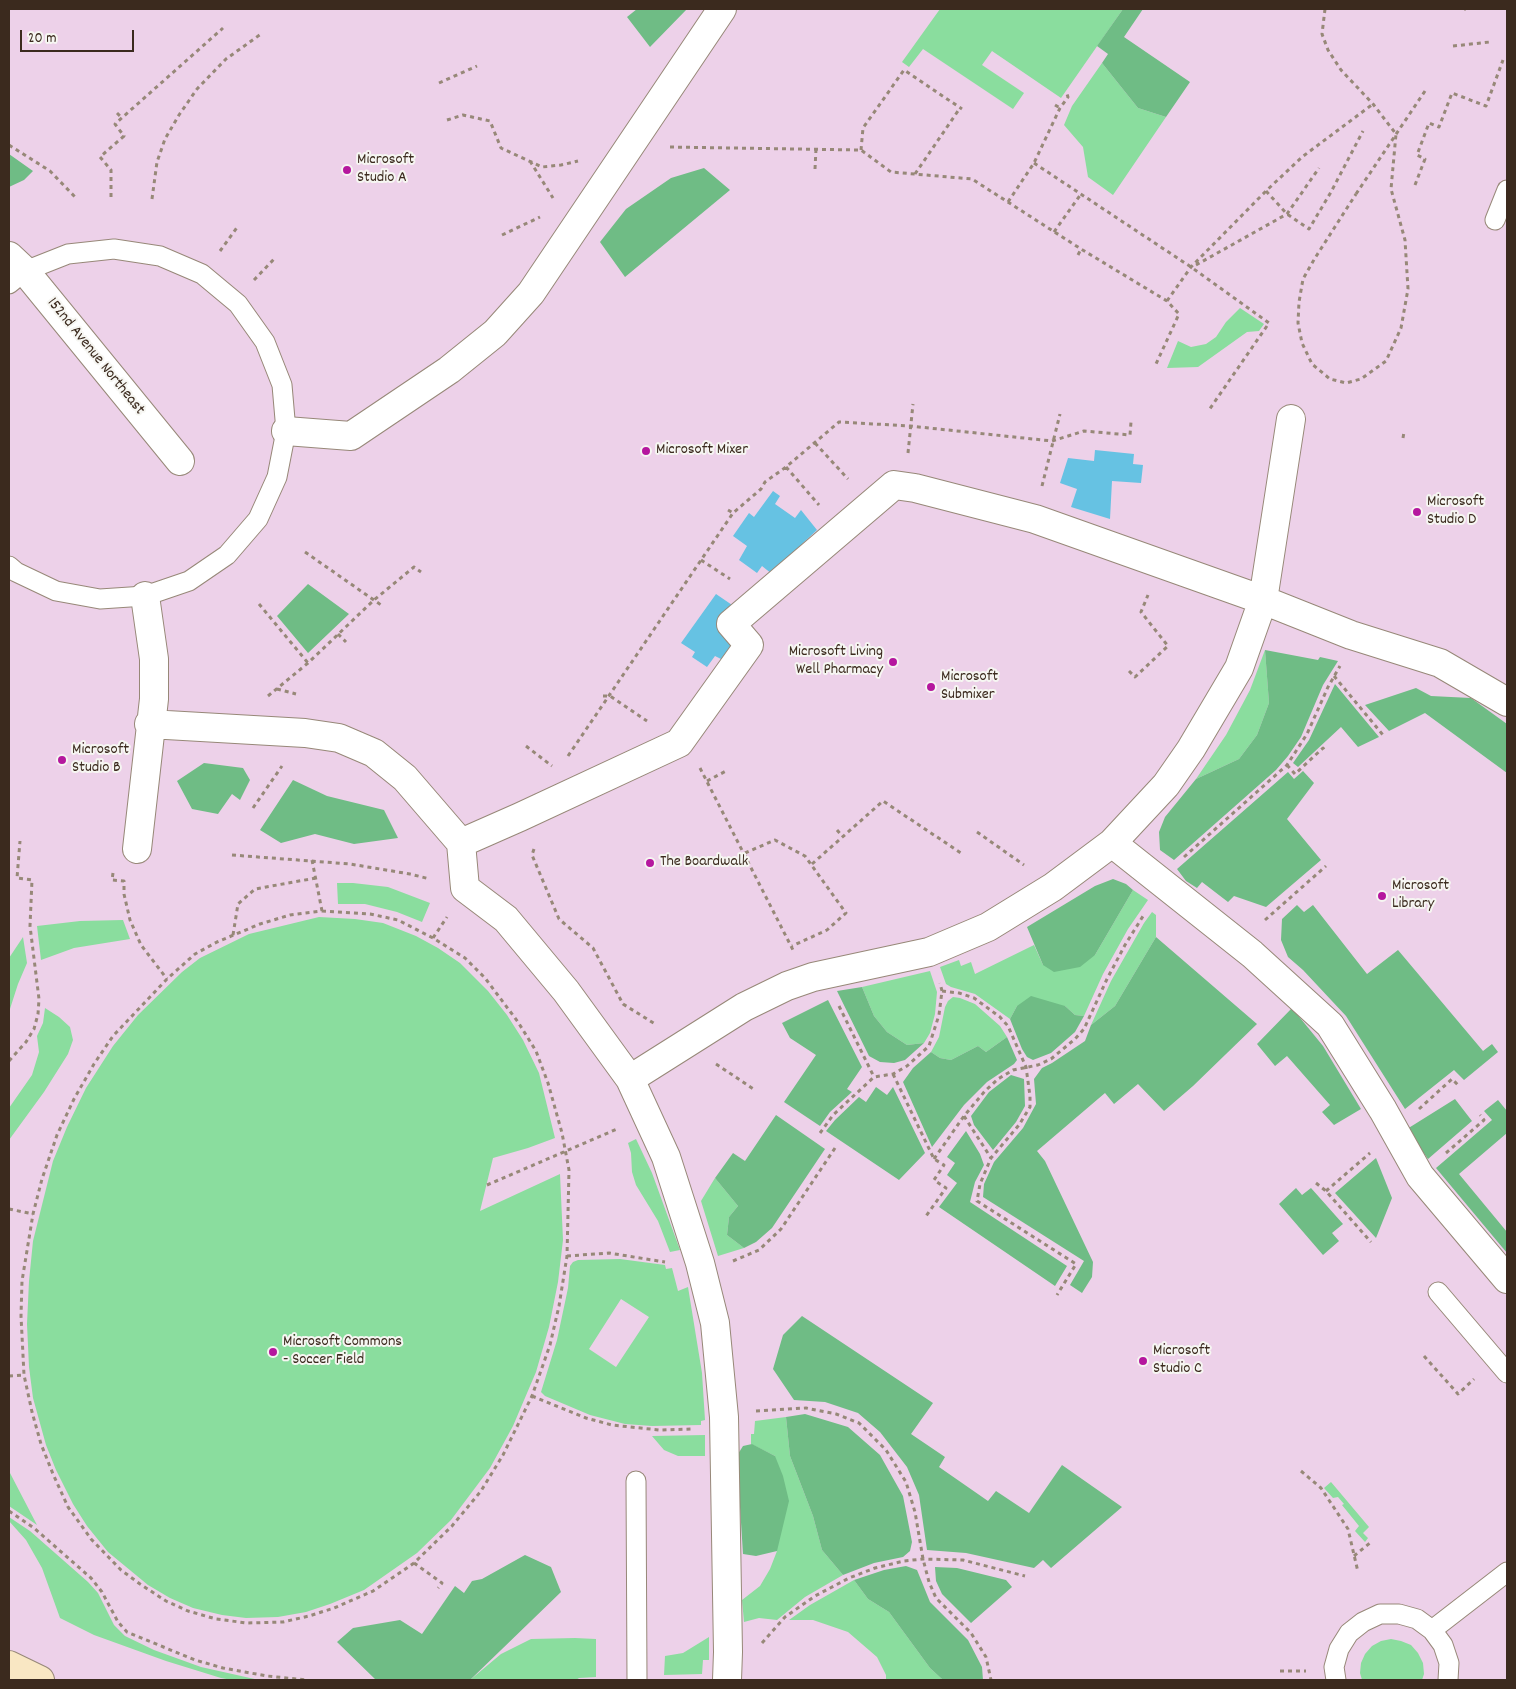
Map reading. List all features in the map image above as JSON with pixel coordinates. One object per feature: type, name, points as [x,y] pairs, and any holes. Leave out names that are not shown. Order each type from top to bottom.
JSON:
[{"type":"street","points":[[286,431],[351,436],[449,370],[495,333],[531,292],[722,9]]},
{"type":"street","name":"152nd Avenue Northeast","points":[[14,270],[180,461]]},
{"type":"street","points":[[630,1079],[744,1007],[787,986],[813,977],[929,952],[988,928],[1055,886],[1112,843],[1166,785],[1192,750],[1239,668],[1263,600],[1291,419]]},
{"type":"street","points":[[461,843],[679,743],[749,645],[731,624],[894,485],[915,488],[1035,519],[1263,600],[1351,635],[1440,663],[1507,702]]},
{"type":"street","points":[[137,848],[154,699],[154,659],[145,596]]},
{"type":"street","points":[[150,724],[305,733],[339,738],[374,753],[405,778],[461,843],[465,888],[506,920],[566,991],[630,1079],[666,1157],[700,1263],[715,1323],[724,1417],[727,1680]]},
{"type":"street","points":[[1112,843],[1239,943],[1330,1024],[1420,1176],[1507,1279]]},
{"type":"street","points":[[9,1665],[40,1680]]},
{"type":"lane","points":[[1494,220],[1507,190]]},
{"type":"lane","points":[[9,566],[16,572],[56,591],[100,599],[145,596],[189,580],[228,555],[258,519],[277,477],[286,431],[282,385],[265,342],[238,304],[202,274],[160,256],[114,249],[68,254],[14,270]]},
{"type":"lane","points":[[1438,1292],[1507,1373]]},
{"type":"lane","points":[[636,1481],[637,1680]]},
{"type":"lane","points":[[1432,1630],[1507,1572]]},
{"type":"lane","points":[[1336,1680],[1334,1667],[1339,1649],[1349,1633],[1363,1622],[1380,1614],[1399,1614],[1417,1619],[1432,1630],[1443,1645],[1449,1664],[1448,1680]]},
{"type":"path","points":[[1325,9],[1322,34],[1328,50],[1341,70],[1373,104],[1396,134],[1391,189],[1405,240],[1408,289],[1401,328],[1386,360],[1361,379],[1346,383],[1330,379],[1312,364],[1302,343],[1298,323],[1303,279],[1356,194],[1428,88]]},
{"type":"path","points":[[111,197],[111,170],[100,157],[124,136],[115,124],[223,28]]},
{"type":"path","points":[[152,199],[157,162],[165,139],[179,114],[197,89],[226,59],[261,34]]},
{"type":"path","points":[[1453,46],[1490,42]]},
{"type":"path","points":[[1415,185],[1425,159],[1417,155],[1429,123],[1439,126],[1452,94],[1486,106],[1503,60]]},
{"type":"path","points":[[440,83],[477,66]]},
{"type":"path","points":[[861,150],[863,128],[904,70],[961,109],[915,174]]},
{"type":"path","points":[[1008,202],[1034,163],[1060,108],[1068,97],[1066,91]]},
{"type":"path","points":[[1167,301],[1191,267],[1302,156],[1373,104]]},
{"type":"path","points":[[1055,105],[1060,108]]},
{"type":"path","points":[[118,113],[122,118]]},
{"type":"path","points":[[447,120],[463,115],[490,121],[501,148],[542,167],[561,165],[593,157],[614,170]]},
{"type":"path","points":[[1266,191],[1287,214],[1309,228],[1331,192],[1363,131]]},
{"type":"path","points":[[9,145],[50,171],[76,198]]},
{"type":"path","points":[[630,146],[861,150],[891,172],[972,179],[1167,301],[1179,314],[1156,364]]},
{"type":"path","points":[[815,169],[816,149]]},
{"type":"path","points":[[530,160],[555,200]]},
{"type":"path","points":[[1034,163],[1191,267],[1269,323],[1209,410]]},
{"type":"path","points":[[1191,267],[1287,214],[1319,168]]},
{"type":"path","points":[[1054,232],[1081,194]]},
{"type":"path","points":[[502,235],[543,216]]},
{"type":"path","points":[[218,253],[238,226]]},
{"type":"path","points":[[1078,255],[1082,249]]},
{"type":"path","points":[[248,285],[276,257]]},
{"type":"path","points":[[910,426],[913,404]]},
{"type":"path","points":[[1042,486],[1060,414]]},
{"type":"path","points":[[563,763],[733,513],[761,489],[765,482],[786,468],[839,422],[910,426],[1052,442],[1084,431],[1130,435],[1132,422]]},
{"type":"path","points":[[1402,438],[1404,432]]},
{"type":"path","points":[[815,443],[870,504]]},
{"type":"path","points":[[786,468],[822,508]]},
{"type":"path","points":[[728,510],[733,513]]},
{"type":"path","points":[[306,552],[381,605]]},
{"type":"path","points":[[1129,671],[1135,677],[1168,646],[1140,612],[1160,564]]},
{"type":"path","points":[[296,694],[277,689],[414,566],[421,572]]},
{"type":"path","points":[[259,604],[308,663]]},
{"type":"path","points":[[338,634],[346,642]]},
{"type":"path","points":[[934,1159],[964,1116],[998,1078],[1013,1070],[1038,1065],[1075,1040],[1084,1029],[1120,953],[1174,866],[1287,765],[1307,734],[1334,676],[1383,735]]},
{"type":"path","points":[[603,696],[610,696]]},
{"type":"path","points":[[253,808],[305,733]]},
{"type":"path","points":[[526,746],[558,770]]},
{"type":"path","points":[[1287,765],[1295,774],[1323,748],[1325,751]]},
{"type":"path","points":[[698,763],[791,946],[827,930],[846,913],[805,856],[775,840],[745,853]]},
{"type":"path","points":[[708,781],[726,771]]},
{"type":"path","points":[[812,864],[883,801],[961,853]]},
{"type":"path","points":[[837,830],[842,836]]},
{"type":"path","points":[[977,832],[1055,886]]},
{"type":"path","points":[[9,1061],[26,1042],[34,1029],[39,1007],[30,926],[32,880],[17,878],[20,841]]},
{"type":"path","points":[[535,845],[532,856],[559,919],[593,948],[623,1004]]},
{"type":"path","points":[[232,855],[350,864],[410,874],[465,888]]},
{"type":"path","points":[[312,860],[322,911]]},
{"type":"path","points":[[1239,943],[1326,866]]},
{"type":"path","points":[[113,872],[112,880],[124,881],[124,894],[130,920],[141,945],[166,979]]},
{"type":"path","points":[[233,935],[238,904],[255,889],[316,878]]},
{"type":"path","points":[[322,911],[370,914],[398,920],[433,938],[465,958],[485,978],[518,1022],[536,1051],[548,1084],[566,1152],[569,1170],[566,1256],[558,1314],[550,1345],[532,1396],[503,1455],[481,1491],[452,1526],[414,1563],[394,1578],[365,1595],[334,1608],[282,1622],[247,1623],[216,1619],[188,1611],[166,1601],[121,1570],[91,1539],[68,1507],[52,1474],[41,1444],[24,1375],[21,1316],[22,1281],[33,1214],[57,1134],[74,1099],[113,1036],[166,979],[195,954],[233,935],[290,915],[322,911]]},
{"type":"path","points":[[433,938],[445,920]]},
{"type":"path","points":[[813,977],[832,993],[874,1077]]},
{"type":"path","points":[[820,1133],[833,1116],[874,1077],[893,1074],[908,1066],[928,1046],[939,1014],[942,991],[959,992],[974,998],[1000,1017],[1008,1026],[1026,1067],[1030,1096],[1030,1107],[1019,1125],[991,1158],[980,1184],[977,1201],[1076,1264],[1057,1295]]},
{"type":"path","points":[[685,1043],[756,1090]]},
{"type":"path","points":[[893,1074],[934,1159],[944,1165],[934,1180],[946,1188],[926,1216]]},
{"type":"path","points":[[1326,1191],[1452,1079],[1458,1085]]},
{"type":"path","points":[[1420,1176],[1484,1120],[1480,1114]]},
{"type":"path","points":[[486,1185],[647,1116]]},
{"type":"path","points":[[964,1116],[991,1158]]},
{"type":"path","points":[[566,1256],[609,1254],[664,1262],[720,1264],[734,1261],[759,1250],[781,1229],[837,1145]]},
{"type":"path","points":[[1316,1183],[1326,1191],[1371,1242]]},
{"type":"path","points":[[9,1209],[33,1214]]},
{"type":"path","points":[[1424,1356],[1458,1394],[1474,1379]]},
{"type":"path","points":[[9,1376],[24,1375]]},
{"type":"path","points":[[532,1396],[586,1418],[636,1429],[659,1430],[707,1427],[724,1417],[754,1411],[806,1408],[836,1414],[858,1423],[886,1450],[906,1482],[929,1582],[936,1598],[971,1633],[986,1657],[991,1680]]},
{"type":"path","points":[[1301,1471],[1321,1488],[1348,1529],[1358,1572]]},
{"type":"path","points":[[9,1511],[34,1528],[91,1578],[102,1592],[118,1622],[127,1632],[195,1660],[223,1668],[267,1676],[307,1680]]},
{"type":"path","points":[[1354,1556],[1371,1542]]},
{"type":"path","points":[[761,1644],[785,1617],[815,1596],[849,1578],[875,1568],[904,1561],[923,1559],[963,1560],[1025,1576]]},
{"type":"path","points":[[414,1563],[442,1583],[438,1588]]},
{"type":"path","points":[[1280,1671],[1312,1671]]},
{"type":"shaded area","points":[[9,9],[1507,9],[1507,1680],[9,1680]]},
{"type":"green space","points":[[637,9],[687,9],[650,47],[627,17]]},
{"type":"green space","points":[[940,9],[1123,9],[1061,98],[992,51],[982,65],[1024,93],[1013,109],[923,49],[909,67],[902,62]]},
{"type":"green space","points":[[1123,9],[1143,9],[1124,37],[1190,82],[1166,117],[1138,108],[1102,63],[1108,54],[1097,46]]},
{"type":"green space","points":[[1102,63],[1138,108],[1166,117],[1113,195],[1088,177],[1083,147],[1064,125],[1072,106]]},
{"type":"green space","points":[[9,154],[33,171],[24,180],[9,187]]},
{"type":"green space","points":[[704,168],[730,190],[625,277],[600,242],[626,209],[671,178]]},
{"type":"green space","points":[[1240,308],[1264,324],[1259,331],[1247,332],[1198,367],[1167,368],[1178,341],[1191,347],[1206,344],[1216,337],[1226,322]]},
{"type":"green space","points":[[308,584],[349,614],[308,653],[277,616]]},
{"type":"green space","points":[[1265,650],[1269,703],[1257,735],[1239,759],[1196,779],[1226,735],[1250,690]]},
{"type":"green space","points":[[1265,650],[1318,660],[1320,657],[1338,661],[1323,685],[1301,737],[1288,756],[1276,770],[1174,860],[1160,850],[1159,832],[1165,817],[1196,779],[1239,759],[1257,735],[1269,703]]},
{"type":"green space","points":[[1335,684],[1379,737],[1358,747],[1341,727],[1298,767],[1293,763],[1309,740]]},
{"type":"green space","points":[[1416,688],[1431,696],[1471,698],[1507,724],[1507,773],[1425,713],[1389,731],[1365,705]]},
{"type":"green space","points":[[204,763],[243,768],[250,780],[240,800],[232,794],[218,814],[192,809],[177,781]]},
{"type":"green space","points":[[1303,771],[1314,783],[1287,819],[1321,860],[1266,907],[1234,896],[1228,902],[1202,882],[1197,888],[1186,881],[1177,869],[1288,772],[1294,779]]},
{"type":"green space","points":[[293,780],[327,796],[384,810],[398,838],[354,844],[315,834],[281,843],[260,830]]},
{"type":"green space","points":[[1113,879],[1126,884],[1133,890],[1095,955],[1080,967],[1054,972],[1043,965],[1027,927],[1095,886]]},
{"type":"green space","points":[[337,883],[388,887],[430,903],[422,922],[397,912],[365,904],[338,904]]},
{"type":"green space","points":[[1133,890],[1148,900],[1128,929],[1103,974],[1084,1016],[1075,1015],[1065,1006],[1017,1006],[1010,1019],[975,994],[946,984],[940,967],[959,960],[961,966],[971,962],[975,974],[1034,945],[1043,965],[1095,955]]},
{"type":"green space","points":[[1297,905],[1304,912],[1313,905],[1367,974],[1398,950],[1483,1051],[1492,1044],[1498,1052],[1464,1080],[1454,1070],[1405,1109],[1346,1016],[1303,970],[1288,957],[1281,940],[1282,919]]},
{"type":"green space","points":[[1152,912],[1156,915],[1156,937],[1115,1006],[1091,1025],[1111,981]]},
{"type":"green space","name":"Microsoft Commons - Soccer Field","points":[[319,917],[383,923],[416,936],[460,963],[488,991],[507,1015],[523,1040],[539,1073],[555,1138],[493,1158],[480,1211],[560,1174],[563,1240],[558,1282],[549,1327],[536,1372],[513,1426],[490,1468],[451,1520],[417,1553],[364,1590],[306,1612],[278,1617],[246,1618],[222,1615],[193,1608],[170,1598],[148,1585],[108,1552],[87,1526],[73,1504],[46,1445],[33,1398],[27,1324],[33,1241],[53,1161],[67,1127],[86,1088],[113,1046],[138,1015],[182,972],[200,958],[249,934]]},
{"type":"green space","points":[[123,920],[130,939],[74,948],[41,960],[37,926],[80,921]]},
{"type":"green space","points":[[23,937],[27,963],[9,1012],[9,958]]},
{"type":"green space","points":[[1156,937],[1257,1024],[1193,1086],[1164,1111],[1138,1084],[1114,1104],[1105,1093],[1037,1151],[1045,1161],[1093,1262],[1092,1277],[1082,1293],[1070,1285],[1084,1261],[983,1197],[984,1184],[994,1162],[1023,1128],[1036,1104],[1034,1079],[1042,1068],[1085,1041],[1091,1025],[1115,1006]]},
{"type":"green space","points":[[930,971],[937,992],[935,1014],[930,1033],[924,1043],[907,1045],[887,1032],[874,1016],[862,987]]},
{"type":"green space","points":[[862,987],[874,1016],[887,1032],[907,1045],[924,1043],[905,1060],[894,1063],[880,1062],[869,1056],[837,991]]},
{"type":"green space","points":[[1031,996],[1065,1006],[1075,1015],[1084,1016],[1075,1032],[1051,1053],[1033,1060],[1027,1057],[1022,1049],[1010,1019],[1017,1006]]},
{"type":"green space","points":[[953,997],[975,1004],[1000,1026],[1007,1037],[986,1052],[978,1046],[951,1060],[940,1058],[931,1052],[939,1037],[945,1007]]},
{"type":"green space","points":[[828,1000],[862,1067],[847,1089],[852,1092],[830,1112],[820,1126],[784,1102],[816,1055],[790,1038],[782,1023]]},
{"type":"green space","points":[[45,1008],[70,1027],[73,1040],[68,1054],[44,1092],[9,1140],[9,1108],[32,1075],[39,1052],[37,1036],[43,1023]]},
{"type":"green space","points":[[1292,1008],[1323,1046],[1361,1109],[1334,1125],[1322,1112],[1330,1105],[1287,1056],[1275,1066],[1257,1044]]},
{"type":"green space","points":[[1007,1037],[1017,1060],[987,1082],[964,1105],[932,1147],[903,1082],[913,1068],[931,1052],[940,1058],[951,1060],[978,1046],[986,1052]]},
{"type":"green space","points":[[1011,1075],[1024,1079],[1025,1106],[1016,1122],[993,1150],[974,1125],[971,1116],[989,1092]]},
{"type":"green space","points":[[876,1087],[887,1095],[893,1087],[925,1153],[899,1180],[826,1131],[859,1097],[866,1102]]},
{"type":"green space","points":[[1455,1099],[1472,1121],[1428,1159],[1407,1129]]},
{"type":"green space","points":[[1498,1100],[1507,1111],[1507,1133],[1459,1174],[1507,1232],[1507,1253],[1436,1168],[1492,1120],[1484,1111]]},
{"type":"green space","points":[[776,1115],[825,1149],[772,1228],[756,1242],[744,1248],[727,1235],[729,1217],[738,1206],[715,1178],[733,1153],[745,1161]]},
{"type":"green space","points":[[966,1131],[980,1154],[984,1165],[975,1182],[970,1202],[1067,1266],[1055,1286],[939,1207],[957,1183],[947,1175],[955,1163],[947,1157]]},
{"type":"green space","points":[[636,1139],[652,1173],[680,1250],[670,1252],[658,1221],[636,1185],[628,1143]]},
{"type":"green space","points":[[1376,1158],[1392,1198],[1376,1238],[1335,1193]]},
{"type":"green space","points":[[715,1178],[738,1206],[729,1217],[727,1235],[744,1248],[718,1256],[701,1201]]},
{"type":"green space","points":[[1296,1188],[1302,1195],[1311,1188],[1343,1224],[1332,1233],[1339,1241],[1323,1255],[1279,1204]]},
{"type":"green space","points":[[620,1259],[665,1265],[666,1269],[672,1268],[678,1291],[688,1287],[702,1373],[705,1420],[701,1421],[701,1425],[652,1426],[625,1424],[590,1415],[545,1396],[541,1392],[557,1340],[568,1288],[570,1266],[578,1260]],"holes":[[[621,1299],[649,1317],[616,1367],[589,1349]]]},
{"type":"green space","points":[[802,1316],[933,1403],[911,1434],[945,1457],[939,1467],[988,1501],[996,1491],[1029,1513],[1062,1465],[1122,1507],[1051,1568],[1043,1560],[1034,1568],[966,1553],[927,1550],[919,1495],[907,1467],[880,1432],[858,1413],[825,1402],[794,1400],[773,1369],[783,1335]]},
{"type":"green space","points":[[805,1414],[848,1427],[880,1455],[903,1496],[912,1542],[910,1551],[903,1557],[874,1563],[843,1575],[822,1550],[813,1516],[790,1456],[786,1417]]},
{"type":"green space","points":[[786,1417],[790,1456],[813,1516],[822,1550],[843,1575],[805,1597],[777,1620],[759,1618],[744,1622],[742,1600],[760,1586],[770,1569],[777,1551],[775,1456],[751,1444],[751,1434],[754,1434],[755,1421]]},
{"type":"green space","points":[[705,1435],[705,1456],[678,1456],[664,1450],[652,1436]]},
{"type":"green space","points":[[752,1444],[775,1456],[783,1476],[789,1501],[777,1551],[756,1556],[743,1554],[738,1475],[738,1454],[743,1446]]},
{"type":"green space","points":[[9,1470],[10,1473],[37,1525],[9,1506]]},
{"type":"green space","points":[[1331,1482],[1369,1527],[1363,1533],[1368,1538],[1365,1542],[1355,1531],[1359,1526],[1342,1505],[1344,1504],[1338,1497],[1333,1498],[1324,1488]]},
{"type":"green space","points":[[9,1517],[30,1531],[88,1582],[98,1593],[114,1625],[125,1636],[154,1650],[201,1667],[259,1680],[221,1678],[166,1661],[94,1635],[60,1618],[42,1568],[26,1540],[9,1521]]},
{"type":"green space","points":[[525,1555],[551,1567],[561,1592],[470,1680],[376,1680],[337,1642],[353,1628],[400,1620],[422,1634],[455,1586],[464,1593],[472,1581],[482,1579]]},
{"type":"green space","points":[[906,1566],[917,1570],[930,1602],[968,1640],[982,1667],[983,1680],[943,1680],[930,1668],[889,1612],[868,1599],[854,1580],[884,1570]]},
{"type":"green space","points":[[935,1567],[957,1568],[1006,1580],[1012,1587],[971,1623],[942,1594],[936,1581]]},
{"type":"green space","points":[[854,1580],[868,1599],[889,1612],[930,1668],[943,1680],[886,1680],[886,1675],[877,1657],[848,1632],[813,1620],[789,1620],[810,1605]]},
{"type":"green space","points":[[709,1637],[709,1660],[703,1660],[702,1674],[664,1675],[665,1656],[683,1653]]},
{"type":"green space","points":[[531,1639],[596,1639],[596,1677],[579,1678],[576,1680],[470,1680],[501,1654]]},
{"type":"green space","points":[[1391,1639],[1411,1645],[1418,1653],[1423,1663],[1424,1674],[1422,1680],[1362,1680],[1360,1673],[1361,1663],[1365,1654],[1372,1646],[1381,1641]]},
{"type":"water","points":[[1095,450],[1134,454],[1133,464],[1143,465],[1141,483],[1112,481],[1110,519],[1071,507],[1077,489],[1060,483],[1068,458],[1094,461]]},
{"type":"water","points":[[773,491],[780,496],[775,504],[795,518],[801,510],[817,530],[802,544],[808,551],[777,578],[762,566],[757,573],[739,560],[747,546],[733,536],[749,513],[754,517]]},
{"type":"water","points":[[716,594],[735,607],[735,640],[721,659],[715,656],[707,667],[692,657],[695,652],[681,643]]},
{"type":"place","name":"Microsoft Studio A","points":[[347,170]]},
{"type":"place","name":"Microsoft Mixer","points":[[646,451]]},
{"type":"place","name":"Microsoft Studio D","points":[[1417,512]]},
{"type":"place","name":"Microsoft Living Well Pharmacy","points":[[893,662]]},
{"type":"place","name":"Microsoft Submixer","points":[[931,687]]},
{"type":"place","name":"Microsoft Studio B","points":[[62,760]]},
{"type":"place","name":"The Boardwalk","points":[[650,863]]},
{"type":"place","name":"Microsoft Library","points":[[1382,896]]},
{"type":"place","name":"Microsoft Commons - Soccer Field","points":[[273,1352]]},
{"type":"place","name":"Microsoft Studio C","points":[[1143,1361]]}]
